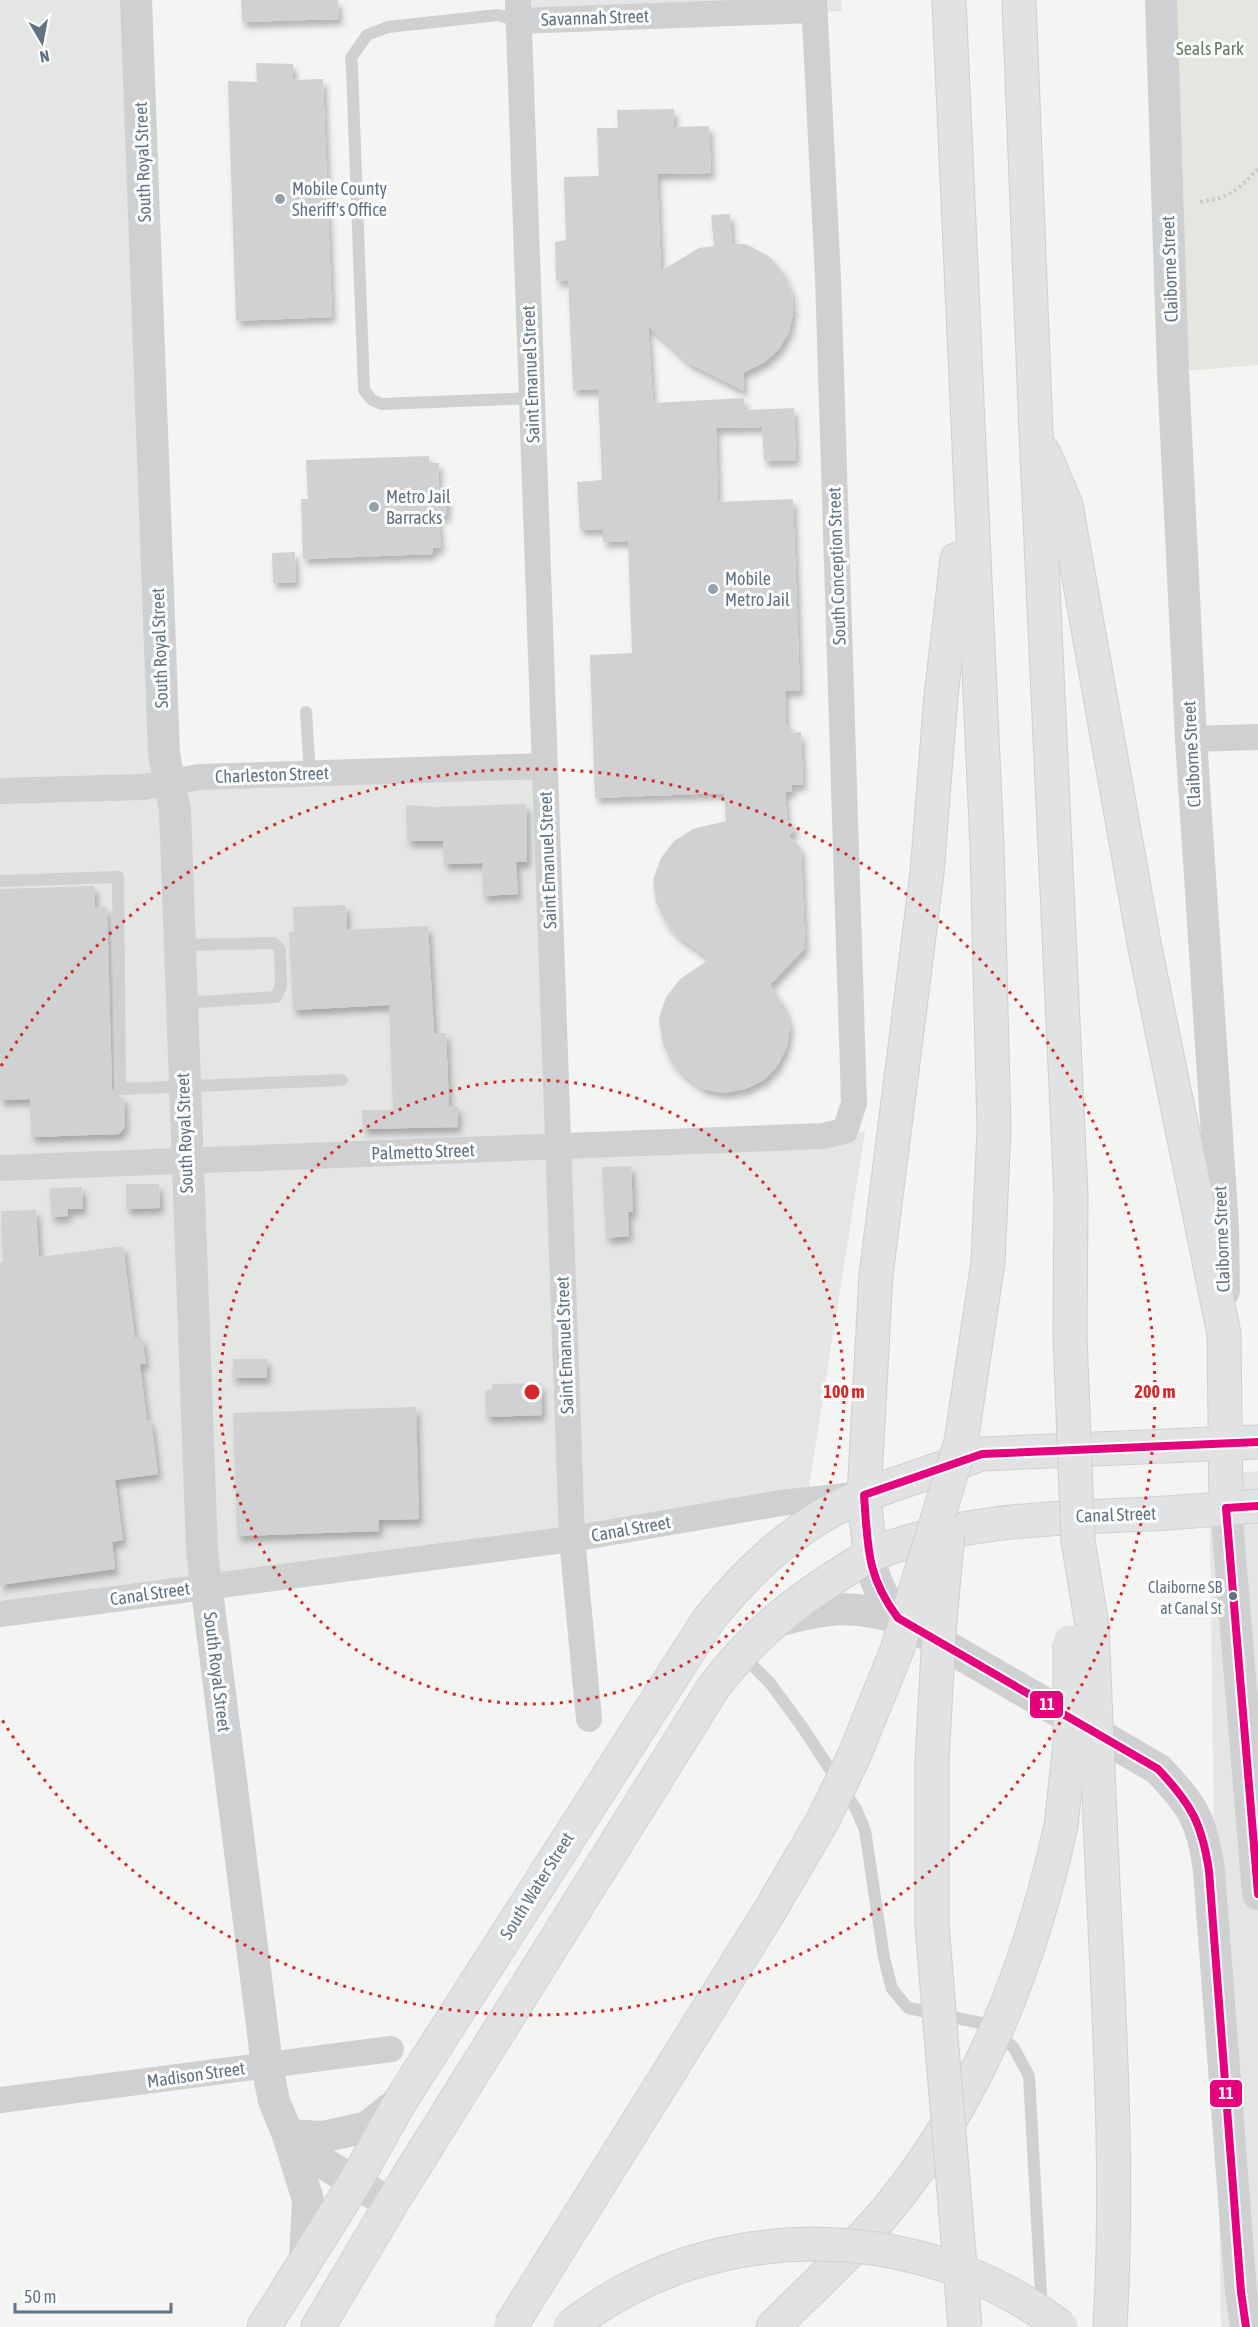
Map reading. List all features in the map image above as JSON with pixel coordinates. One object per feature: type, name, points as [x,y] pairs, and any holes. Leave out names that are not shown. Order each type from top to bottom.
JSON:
[{"type":"main road","points":[[949,0],[987,848],[994,1129],[988,1262],[950,1520],[939,1632],[932,1762],[932,1914],[965,2327]]},
{"type":"main road","points":[[1018,0],[1071,1196],[1070,1335],[1078,1541],[1092,1625],[1100,1818],[1115,2249],[1110,2327]]},
{"type":"main road","points":[[318,2327],[391,2204],[700,1707],[740,1653],[771,1623],[808,1593],[870,1555],[864,1495],[876,1275],[927,873],[968,425]]},
{"type":"main road","points":[[1036,433],[1066,505],[1142,931],[1224,1334]]},
{"type":"main road","name":"Claiborne Street","points":[[1224,1334],[1242,1443],[1226,1508]]},
{"type":"main road","points":[[510,2327],[764,1921],[823,1820],[862,1739],[897,1650],[961,1442]]},
{"type":"main road","name":"Canal Street","points":[[864,1495],[982,1454],[1242,1443]]},
{"type":"main road","name":"South Water Street","points":[[264,2327],[355,2182],[401,2100],[709,1619],[747,1575],[786,1539],[835,1508],[864,1495]]},
{"type":"main road","name":"Canal Street","points":[[870,1555],[927,1536],[985,1524],[1056,1517],[1258,1506]]},
{"type":"main road","points":[[773,2327],[871,2228],[910,2180],[969,2088],[996,2032],[1038,1922],[1061,1826],[1070,1743],[1072,1668],[1070,1631],[1078,1541]]},
{"type":"main road","points":[[570,2327],[595,2308],[647,2280],[701,2260],[766,2246],[829,2243],[880,2249],[928,2259],[1002,2290],[1061,2327]]},
{"type":"street","name":"South Royal Street","points":[[136,0],[164,754],[175,810],[183,1087],[202,1551],[206,1587],[267,2065],[274,2101],[288,2134],[310,2155],[391,2204]]},
{"type":"street","name":"Claiborne Street","points":[[1163,1],[1173,372],[1191,739],[1223,1228],[1224,1334]]},
{"type":"street","name":"Savannah Street","points":[[519,10],[814,5]]},
{"type":"street","name":"South Conception Street","points":[[814,5],[828,290],[854,1103],[845,1131]]},
{"type":"street","name":"Saint Emanuel Street","points":[[519,10],[572,1539],[589,1719]]},
{"type":"street","points":[[1191,739],[1258,737]]},
{"type":"street","name":"Charleston Street","points":[[0,791],[142,787],[199,777],[544,766]]},
{"type":"street","name":"Palmetto Street","points":[[0,1168],[823,1136],[845,1131]]},
{"type":"street","name":"Canal Street","points":[[0,1614],[572,1539],[781,1503],[864,1495]]},
{"type":"street","points":[[1226,1508],[1258,1894]]},
{"type":"street","points":[[870,1555],[879,1589],[898,1618]]},
{"type":"street","points":[[771,1623],[823,1609],[838,1608],[867,1610],[898,1618],[1158,1769],[1182,1795],[1197,1816],[1206,1845],[1209,1871],[1241,2292],[1246,2327]]},
{"type":"street","name":"Madison Street","points":[[0,2100],[391,2049]]},
{"type":"street","points":[[305,2260],[308,2200],[288,2134],[322,2137],[367,2127],[401,2100]]},
{"type":"street","points":[[1239,2327],[1241,2292]]},
{"type":"lane","points":[[519,10],[498,15],[388,27],[368,35],[351,58],[364,390],[372,400],[381,404],[532,398]]},
{"type":"lane","points":[[306,712],[310,774]]},
{"type":"lane","points":[[0,881],[118,877],[120,1089],[342,1080]]},
{"type":"lane","points":[[179,945],[274,943],[280,949],[281,986],[276,997],[181,1003]]},
{"type":"lane","points":[[740,1653],[770,1683],[803,1728],[856,1809],[865,1830],[884,1958],[892,1989],[908,2008],[981,2023],[996,2032],[1014,2048],[1029,2076],[1041,2258],[1043,2327]]},
{"type":"path","points":[[1200,202],[1222,199],[1240,188],[1258,169]]},
{"type":"shaded area","points":[[0,0],[137,0],[169,782],[544,766],[558,1146],[865,1132],[807,1499],[0,1616]]},
{"type":"shaded area","points":[[505,0],[841,0],[842,11],[505,25]]},
{"type":"shaded area","points":[[1258,1471],[1258,2327],[1221,2327],[1209,1476]]},
{"type":"green space","name":"Seals Park","points":[[1161,0],[1258,0],[1258,365],[1173,372]]},
{"type":"building","points":[[241,0],[338,0],[339,19],[242,22]]},
{"type":"building","name":"Mobile County Sheriff's Office","points":[[256,63],[293,64],[293,80],[323,79],[332,317],[236,321],[228,81],[257,82]]},
{"type":"building","name":"Mobile Metro Jail","points":[[674,109],[674,127],[709,126],[711,173],[657,174],[661,271],[699,248],[714,246],[711,215],[730,214],[732,244],[746,244],[770,257],[784,274],[792,294],[793,313],[789,332],[779,349],[765,362],[743,373],[744,391],[689,363],[648,326],[653,403],[744,398],[745,410],[794,408],[796,460],[764,461],[762,427],[716,428],[718,502],[793,499],[800,691],[785,691],[786,725],[790,725],[791,733],[801,732],[803,785],[792,785],[792,792],[785,792],[787,820],[796,829],[789,836],[801,848],[805,948],[770,985],[784,1006],[790,1025],[787,1046],[778,1065],[764,1080],[745,1089],[723,1093],[703,1089],[683,1074],[670,1060],[662,1041],[659,1018],[666,997],[680,979],[710,959],[678,936],[665,921],[656,902],[653,880],[661,858],[674,841],[693,829],[726,821],[724,793],[595,798],[590,655],[632,653],[628,541],[603,542],[603,529],[580,530],[577,482],[602,480],[598,389],[573,390],[568,280],[556,281],[555,242],[566,240],[564,177],[599,176],[597,128],[618,128],[617,110]]},
{"type":"building","name":"Metro Jail Barracks","points":[[429,456],[429,463],[439,463],[438,494],[447,494],[447,516],[438,516],[441,548],[433,548],[433,554],[303,559],[301,499],[308,499],[306,460]]},
{"type":"building","points":[[295,552],[296,582],[273,583],[272,553]]},
{"type":"building","points":[[526,804],[527,862],[516,862],[518,894],[483,896],[482,863],[444,864],[443,841],[407,841],[406,805],[435,807]]},
{"type":"building","points":[[94,886],[95,908],[107,907],[112,1089],[116,1096],[124,1097],[125,1127],[119,1134],[31,1137],[30,1099],[0,1100],[0,889]]},
{"type":"building","points":[[346,905],[347,930],[428,926],[434,1033],[446,1033],[449,1106],[458,1106],[458,1127],[363,1129],[362,1110],[393,1110],[389,1005],[293,1010],[289,932],[294,931],[293,907]]},
{"type":"building","points":[[631,1166],[633,1212],[628,1212],[629,1236],[606,1238],[602,1167]]},
{"type":"building","points":[[126,1184],[159,1184],[160,1208],[126,1209]]},
{"type":"building","points":[[82,1187],[83,1209],[68,1209],[68,1216],[51,1217],[50,1188]]},
{"type":"building","points":[[36,1210],[39,1257],[123,1246],[135,1338],[142,1337],[146,1364],[140,1364],[147,1421],[151,1420],[158,1474],[115,1480],[123,1540],[112,1542],[115,1569],[0,1585],[0,1263],[3,1262],[1,1211]]},
{"type":"building","points":[[233,1359],[267,1359],[267,1378],[232,1378]]},
{"type":"building","points":[[541,1383],[542,1415],[486,1417],[485,1390],[492,1390],[492,1384]]},
{"type":"building","points":[[416,1407],[419,1519],[379,1520],[379,1531],[237,1536],[233,1413]]},
{"type":"transit line","name":"11","points":[[1246,2327],[1241,2292],[1209,1871],[1203,1840],[1193,1815],[1179,1793],[1158,1769],[898,1618],[880,1588],[870,1560],[864,1495],[982,1454],[1258,1442]]},
{"type":"transit line","name":"11","points":[[1258,1506],[1226,1508],[1258,1894]]},
{"type":"place","name":"Mobile County Sheriff's Office","points":[[280,199]]},
{"type":"place","name":"Metro Jail Barracks","points":[[374,507]]},
{"type":"place","name":"Mobile Metro Jail","points":[[713,589]]},
{"type":"place","name":"Claiborne SB at Canal St","points":[[1233,1596]]}]
